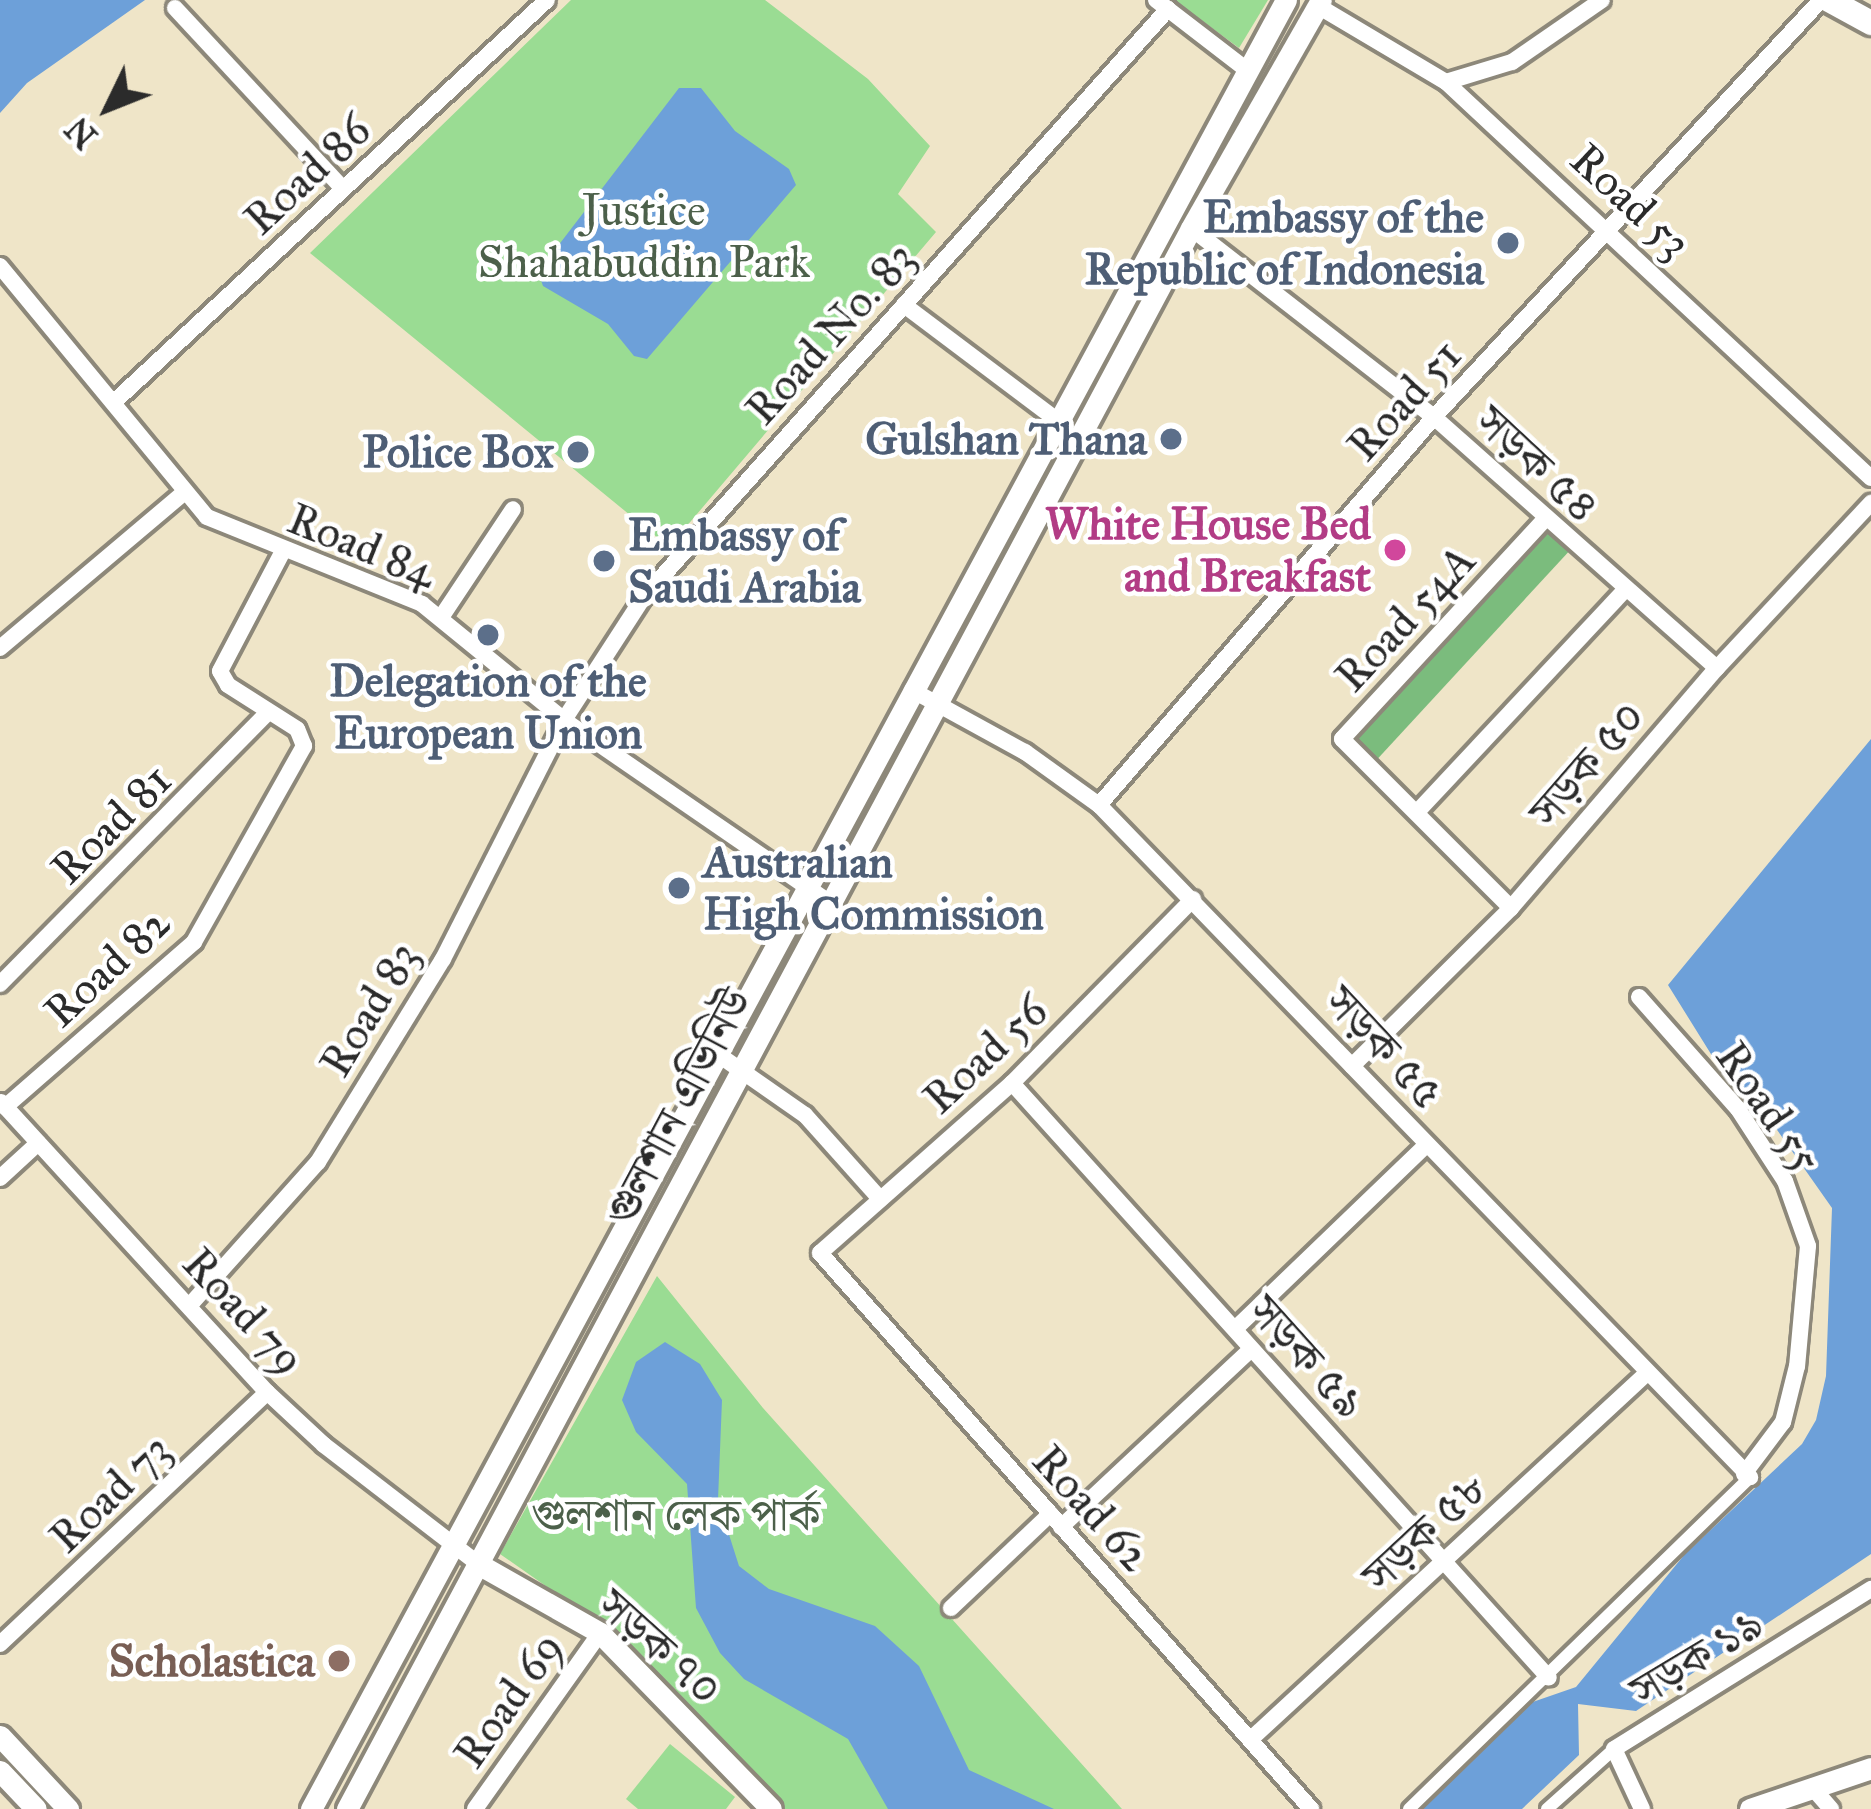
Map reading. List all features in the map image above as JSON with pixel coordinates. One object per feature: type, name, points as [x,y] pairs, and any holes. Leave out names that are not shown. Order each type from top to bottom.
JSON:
[{"type":"main road","points":[[1825,0],[1871,23]]},
{"type":"street","name":"Road 86","points":[[116,401],[547,0]]},
{"type":"street","name":"গুলশান এভিনিউ","points":[[311,1809],[802,890],[1286,0]]},
{"type":"street","points":[[1446,82],[1512,62],[1603,0]]},
{"type":"street","name":"Road 51","points":[[1099,805],[1434,417],[1825,0]]},
{"type":"street","name":"গুলশান এভিনিউ","points":[[347,1809],[1191,228],[1320,3]]},
{"type":"street","name":"Road 53","points":[[1320,3],[1446,82],[1613,231],[1871,478]]},
{"type":"street","points":[[1162,4],[1246,70]]},
{"type":"street","name":"Road No. 83","points":[[564,719],[643,598],[904,305],[1162,4]]},
{"type":"street","points":[[175,8],[343,190]]},
{"type":"street","name":"সড়ক ৫৪","points":[[1191,228],[1434,417],[1623,592],[1717,668]]},
{"type":"street","name":"Road 84","points":[[0,266],[116,401],[181,495],[207,518],[442,616],[564,719],[802,890],[832,904]]},
{"type":"street","points":[[904,305],[1056,422],[1082,436]]},
{"type":"street","points":[[0,648],[181,495]]},
{"type":"street","name":"সড়ক ৫০","points":[[1352,1066],[1511,908],[1717,668],[1871,503]]},
{"type":"street","points":[[442,616],[513,509]]},
{"type":"street","name":"Road 54A","points":[[1511,908],[1342,740],[1543,521]]},
{"type":"street","points":[[268,712],[220,671],[282,553]]},
{"type":"street","points":[[1418,811],[1623,592]]},
{"type":"street","points":[[912,690],[936,704]]},
{"type":"street","name":"সড়ক ৫৫","points":[[936,704],[1099,805],[1747,1476]]},
{"type":"street","name":"Road 82","points":[[2,1104],[194,942],[304,737],[268,712]]},
{"type":"street","name":"Road 81","points":[[0,984],[268,712]]},
{"type":"street","name":"Road 83","points":[[190,1305],[318,1162],[442,959],[564,719]]},
{"type":"street","name":"Road 56","points":[[820,1253],[1012,1083],[1193,899]]},
{"type":"street","name":"Road 55","points":[[1639,997],[1738,1109],[1785,1181],[1808,1246],[1797,1366],[1783,1422],[1747,1476]]},
{"type":"street","points":[[716,1053],[805,1115],[880,1199]]},
{"type":"street","name":"সড়ক ৫৯","points":[[1012,1083],[1549,1678]]},
{"type":"street","name":"Road 79","points":[[2,1104],[267,1392],[454,1548],[480,1564]]},
{"type":"street","points":[[0,1178],[38,1143]]},
{"type":"street","points":[[1235,1329],[1426,1145]]},
{"type":"street","name":"Road 62","points":[[820,1253],[1311,1809]]},
{"type":"street","points":[[951,1608],[1251,1348]]},
{"type":"street","name":"সড়ক ৫৮","points":[[1250,1740],[1646,1374]]},
{"type":"street","name":"Road 73","points":[[0,1644],[267,1392]]},
{"type":"street","points":[[1409,1809],[1549,1678],[1747,1476]]},
{"type":"street","name":"সড়ক ৭০","points":[[480,1564],[600,1633],[772,1809]]},
{"type":"street","name":"সড়ক ১৯","points":[[1642,1809],[1614,1749],[1871,1589]]},
{"type":"street","name":"Road 69","points":[[475,1809],[600,1633]]},
{"type":"street","points":[[0,1736],[68,1809]]},
{"type":"street","points":[[1547,1809],[1614,1749]]},
{"type":"street","points":[[1750,1809],[1871,1768]]},
{"type":"street","points":[[0,1771],[35,1809]]},
{"type":"street","points":[[1812,1787],[1832,1809]]},
{"type":"green space","name":"Justice Shahabuddin Park","points":[[571,0],[765,0],[868,79],[930,146],[898,194],[936,232],[669,547],[310,253]]},
{"type":"green space","points":[[1174,0],[1268,0],[1239,48]]},
{"type":"green space","points":[[1543,521],[1573,547],[1371,766],[1342,739]]},
{"type":"green space","name":"গুলশান লেক পার্ক","points":[[657,1276],[763,1408],[1122,1809],[783,1809],[604,1627],[500,1554]]},
{"type":"green space","points":[[670,1744],[735,1797],[726,1809],[638,1809],[626,1799]]},
{"type":"water","points":[[0,0],[145,0],[27,83],[0,113]]},
{"type":"water","points":[[679,88],[701,88],[735,131],[789,169],[796,185],[647,359],[634,356],[608,324],[543,286],[538,272]]},
{"type":"water","points":[[1871,739],[1871,1554],[1636,1711],[1578,1704],[1579,1755],[1522,1809],[1421,1809],[1524,1705],[1576,1687],[1685,1554],[1802,1444],[1816,1420],[1826,1376],[1832,1208],[1775,1127],[1729,1083],[1668,985]]},
{"type":"water","points":[[665,1342],[700,1364],[722,1400],[718,1500],[739,1566],[769,1589],[875,1626],[919,1666],[969,1770],[1054,1809],[888,1809],[848,1739],[744,1679],[720,1653],[696,1608],[687,1484],[636,1432],[622,1400],[636,1362]]},
{"type":"place","name":"Embassy of the Republic of Indonesia","points":[[1508,243]]},
{"type":"place","name":"Gulshan Thana","points":[[1171,439]]},
{"type":"place","name":"Police Box","points":[[578,452]]},
{"type":"place","name":"White House Bed and Breakfast","points":[[1395,550]]},
{"type":"place","name":"Embassy of Saudi Arabia","points":[[604,561]]},
{"type":"place","name":"Delegation of the European Union","points":[[488,635]]},
{"type":"place","name":"Australian High Commission","points":[[679,888]]},
{"type":"place","name":"Scholastica","points":[[339,1661]]}]
